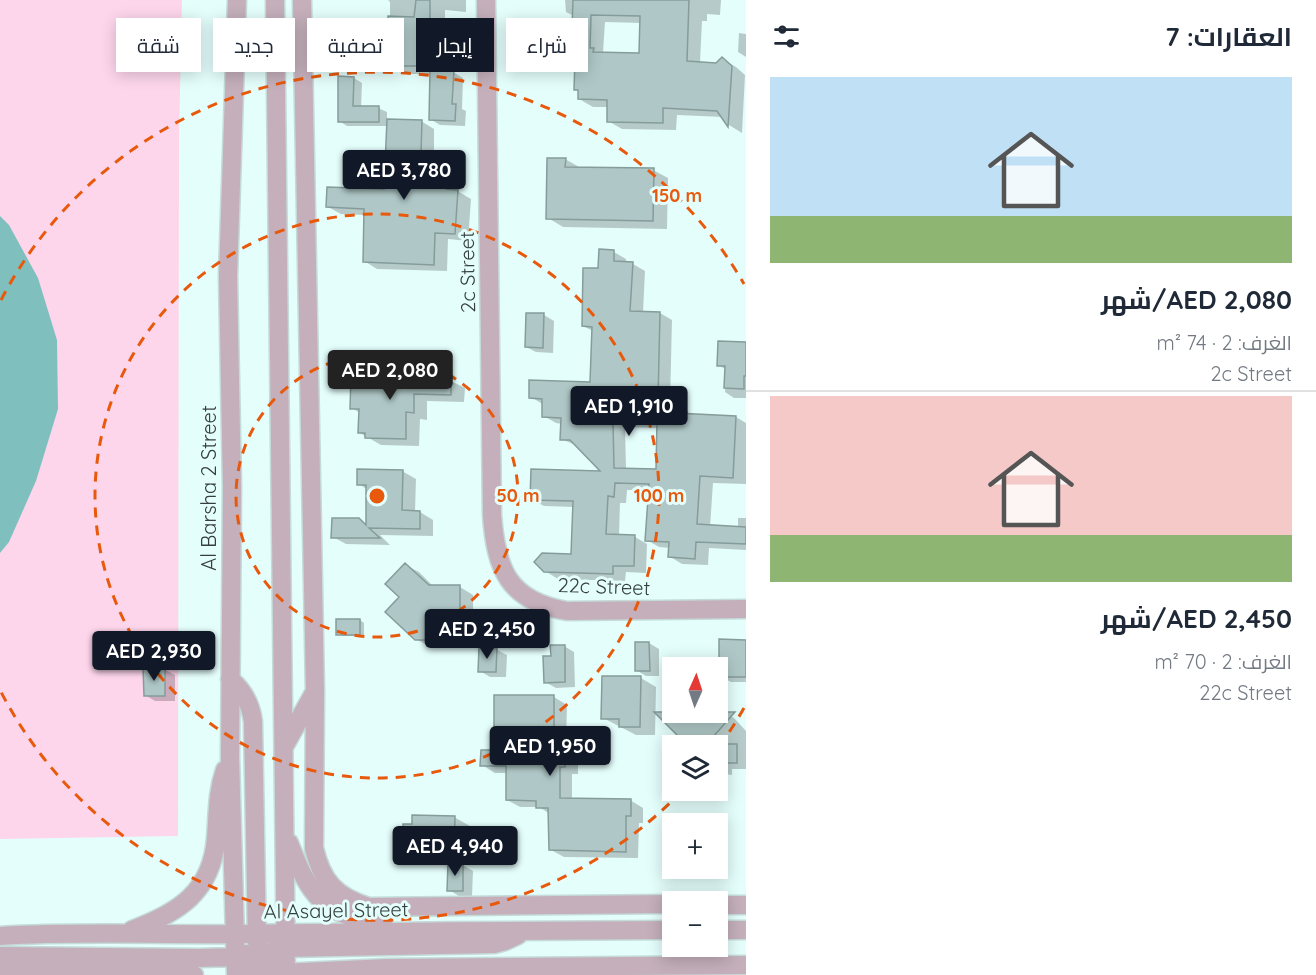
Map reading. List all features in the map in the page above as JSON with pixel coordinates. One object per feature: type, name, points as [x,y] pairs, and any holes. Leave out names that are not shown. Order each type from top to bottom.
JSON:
[{"type":"street","name":"Al Barsha 2 Street","points":[[235,934],[230,757],[232,487],[228,276],[237,0]]},
{"type":"street","points":[[275,0],[286,974]]},
{"type":"street","points":[[302,0],[315,691],[314,848],[318,864],[338,893],[352,902],[369,907],[662,904]]},
{"type":"street","name":"2c Street","points":[[486,0],[492,515],[495,543]]},
{"type":"street","name":"22c Street","points":[[495,543],[506,578],[533,601],[555,609],[567,611],[746,609]]},
{"type":"street","points":[[0,956],[249,962],[253,722],[249,701],[231,678]]},
{"type":"street","points":[[285,747],[315,691]]},
{"type":"street","points":[[122,934],[177,909],[201,886],[212,862],[217,804],[230,757]]},
{"type":"street","points":[[285,833],[302,876],[311,890],[320,900],[336,911],[351,918],[366,921],[459,930]]},
{"type":"street","points":[[560,905],[560,931]]},
{"type":"street","points":[[728,905],[746,905]]},
{"type":"street","name":"Al Asayel Street","points":[[249,962],[285,940],[459,930],[662,930]]},
{"type":"street","points":[[728,930],[746,930]]},
{"type":"street","points":[[285,940],[494,944],[524,931]]},
{"type":"street","name":"Al Asayel Street","points":[[0,936],[58,932],[235,934],[249,962],[286,974],[746,965]]},
{"type":"street","points":[[368,975],[392,971]]},
{"type":"street","points":[[0,974],[194,975]]},
{"type":"shaded area","points":[[0,0],[182,0],[182,18],[116,18],[116,72],[180,72],[178,836],[0,839]]},
{"type":"water","points":[[0,216],[9,225],[38,278],[57,340],[58,409],[36,481],[9,542],[0,553]]},
{"type":"building","points":[[416,0],[430,0],[430,18],[416,18],[416,66],[404,66],[404,18],[388,18],[388,16],[414,17]]},
{"type":"building","points":[[573,0],[689,0],[687,61],[716,63],[722,57],[732,66],[728,127],[717,111],[663,108],[663,123],[607,122],[607,100],[578,99],[578,90],[574,90],[575,72],[588,72],[588,18],[572,18]],"holes":[[[591,15],[640,16],[639,53],[593,52],[594,48],[590,48]]]},
{"type":"building","points":[[430,72],[454,72],[452,104],[456,104],[455,121],[429,120]]},
{"type":"building","points":[[338,76],[354,77],[353,106],[379,106],[379,122],[338,122]]},
{"type":"building","points":[[387,119],[422,120],[421,154],[448,156],[446,189],[458,190],[455,234],[435,233],[434,265],[363,262],[364,209],[326,207],[327,187],[384,189]]},
{"type":"building","points":[[547,158],[566,158],[565,167],[654,168],[653,221],[546,219]]},
{"type":"building","points":[[599,249],[614,250],[614,261],[633,262],[630,311],[660,312],[658,401],[676,402],[676,413],[736,416],[733,478],[700,476],[697,524],[746,527],[746,544],[696,542],[695,559],[668,557],[669,542],[645,541],[649,484],[615,483],[614,497],[608,496],[606,534],[635,535],[634,566],[613,566],[613,574],[544,572],[534,562],[542,553],[571,554],[573,501],[530,500],[531,469],[600,471],[570,440],[560,440],[561,418],[542,417],[542,399],[529,398],[529,380],[590,382],[592,327],[582,326],[583,268],[598,268]],"holes":[[[613,421],[657,421],[656,469],[614,468]]]},
{"type":"building","points":[[526,313],[544,313],[543,348],[525,347]]},
{"type":"building","points":[[718,341],[746,342],[744,389],[724,388],[725,366],[717,366]]},
{"type":"building","points":[[371,372],[426,374],[426,378],[451,379],[451,395],[414,394],[414,413],[406,412],[406,439],[365,438],[365,433],[358,433],[359,409],[350,409],[351,376],[371,376]]},
{"type":"building","points":[[357,469],[403,470],[402,510],[420,511],[420,529],[369,528],[380,538],[331,538],[332,518],[359,518],[366,525],[366,485],[357,485]]},
{"type":"building","points":[[405,563],[429,585],[460,585],[460,640],[415,640],[385,612],[399,597],[385,584]]},
{"type":"building","points":[[336,619],[360,619],[360,635],[336,635]]},
{"type":"building","points":[[719,639],[746,640],[746,677],[728,677],[728,657],[719,657]]},
{"type":"building","points":[[635,642],[649,642],[650,671],[635,671]]},
{"type":"building","points":[[550,645],[565,645],[565,682],[544,683],[543,656],[551,656]]},
{"type":"building","points":[[479,647],[497,648],[496,672],[478,672]]},
{"type":"building","points":[[143,668],[165,668],[165,696],[144,696]]},
{"type":"building","points":[[602,676],[641,676],[640,727],[619,727],[619,719],[601,719]]},
{"type":"building","points":[[494,695],[554,695],[554,741],[566,742],[565,767],[560,767],[560,798],[631,799],[631,816],[626,816],[626,852],[549,850],[548,808],[536,808],[536,801],[506,800],[506,766],[480,766],[481,750],[494,750]]},
{"type":"building","points":[[654,712],[662,712],[662,720]]},
{"type":"building","points":[[728,712],[735,712],[728,720]]},
{"type":"building","points":[[665,723],[725,723],[715,735],[677,735]]},
{"type":"building","points":[[728,744],[737,744],[737,763],[728,763]]},
{"type":"building","points":[[412,815],[455,816],[454,855],[411,854],[411,849],[403,849],[403,824],[412,824]]},
{"type":"building","points":[[448,863],[463,864],[463,891],[447,891]]}]
